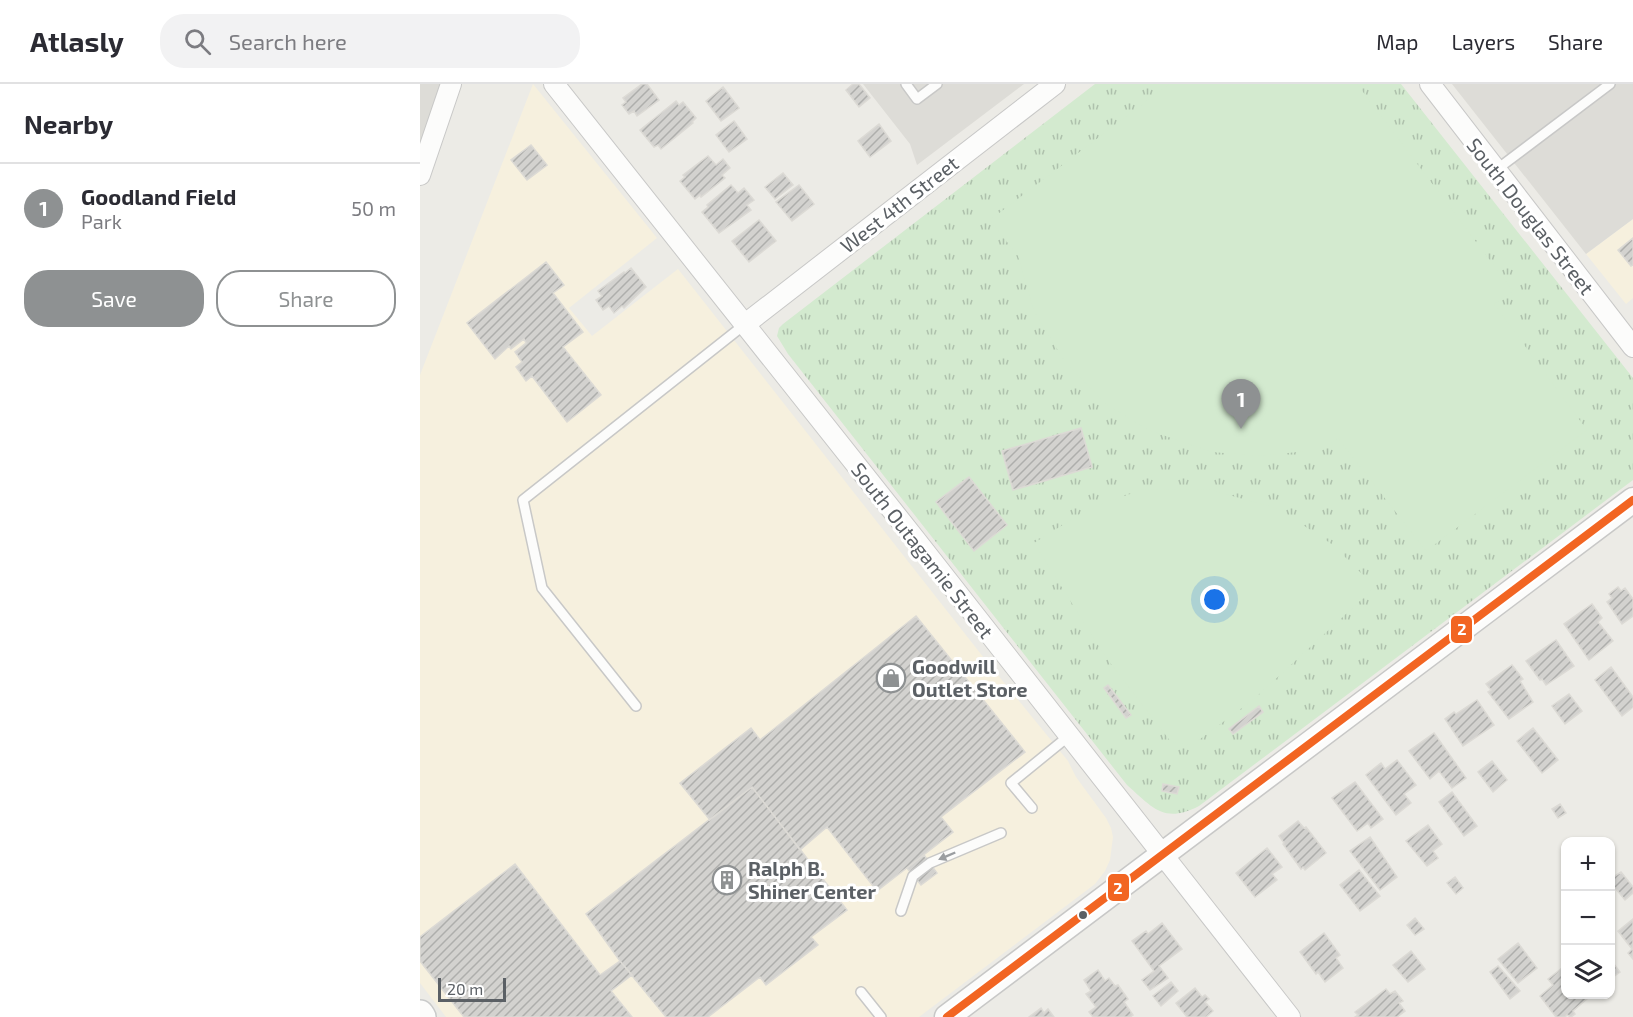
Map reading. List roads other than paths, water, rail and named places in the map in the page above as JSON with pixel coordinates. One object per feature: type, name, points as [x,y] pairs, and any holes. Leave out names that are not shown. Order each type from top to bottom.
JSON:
[{"type":"street","points":[[420,175],[451,84]]},
{"type":"street","name":"South Outagamie Street","points":[[555,84],[1290,1017]]},
{"type":"street","name":"West 4th Street","points":[[744,325],[1055,84]]},
{"type":"street","name":"South Douglas Street","points":[[1430,84],[1633,347]]},
{"type":"street","points":[[947,1017],[1633,500]]},
{"type":"lane","points":[[906,84],[917,99],[937,84]]},
{"type":"lane","points":[[1496,170],[1610,84]]},
{"type":"lane","points":[[636,706],[542,588],[523,500],[744,325]]},
{"type":"lane","points":[[1032,808],[1011,783],[1070,735]]},
{"type":"lane","points":[[901,911],[914,876],[930,863],[1000,833]]},
{"type":"lane","points":[[861,992],[881,1017]]},
{"type":"place","name":"Goodland Field","points":[[1241,429]]},
{"type":"place","name":"Goodwill Outlet Store","points":[[891,678]]},
{"type":"place","name":"Ralph B. Shiner Center","points":[[727,880]]}]
